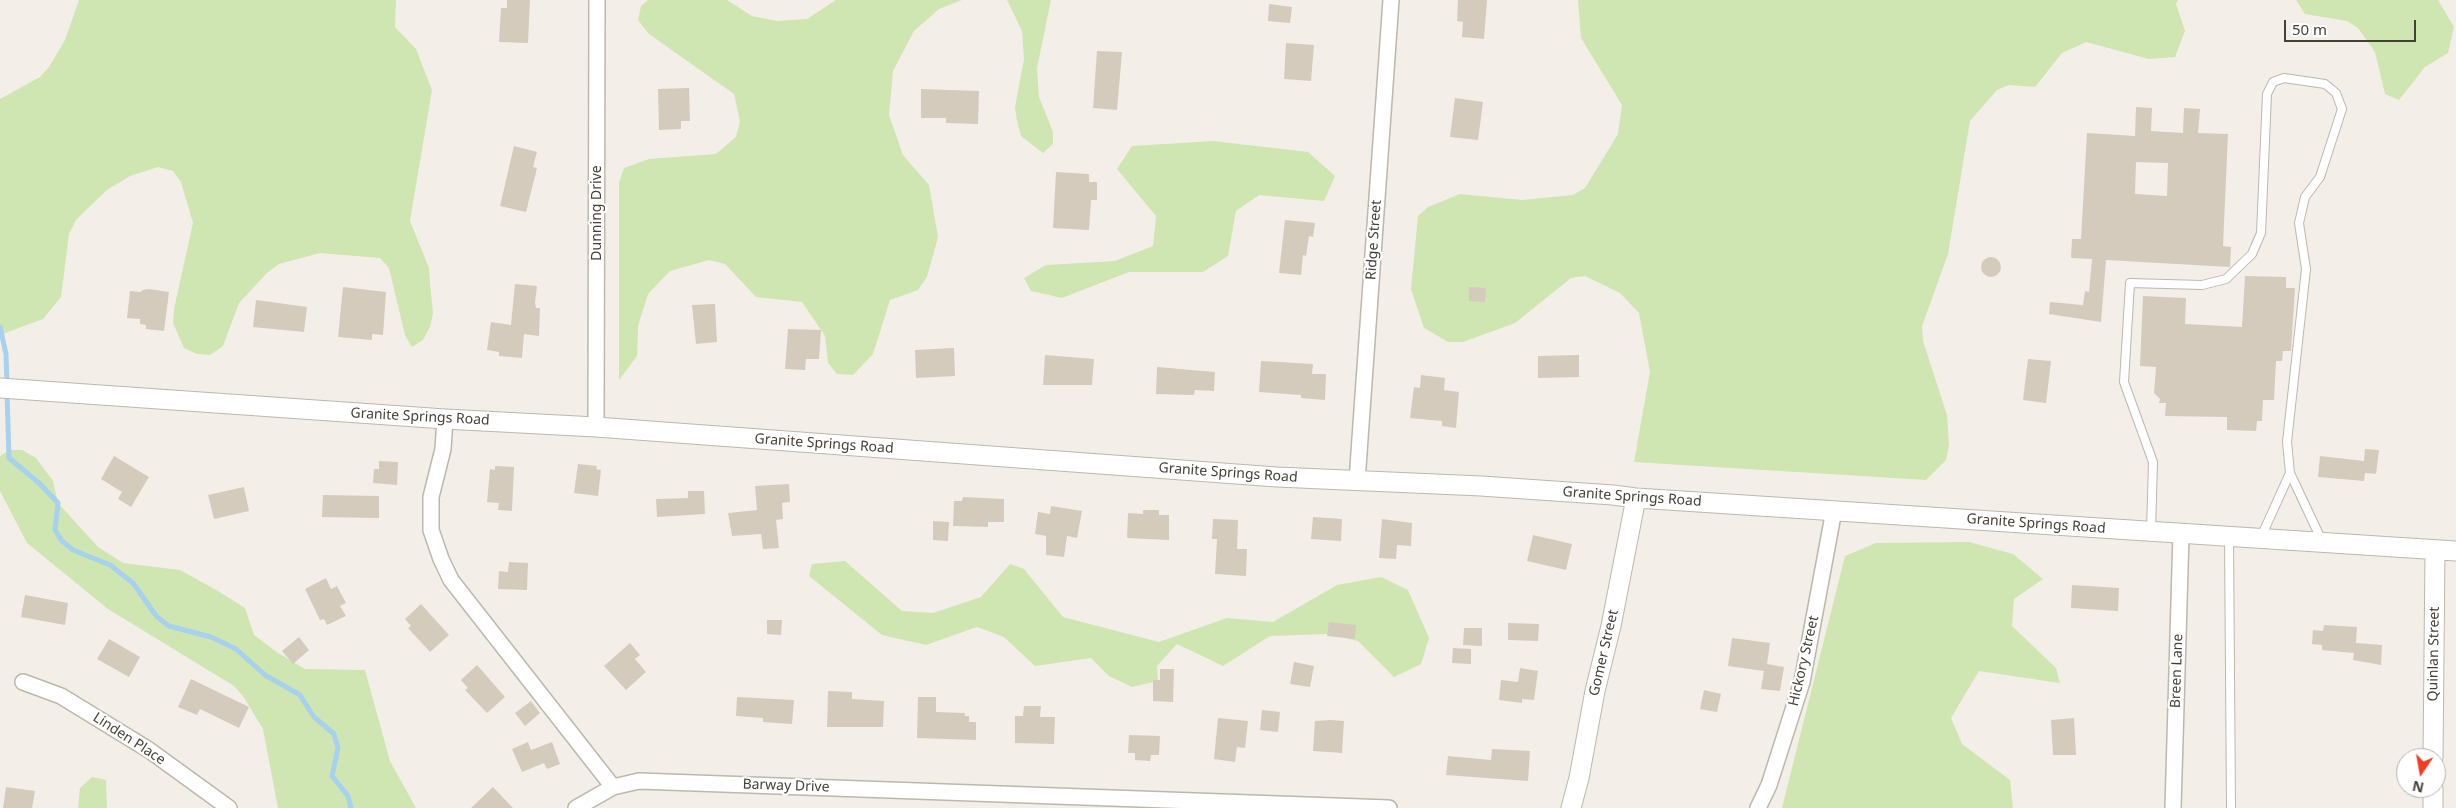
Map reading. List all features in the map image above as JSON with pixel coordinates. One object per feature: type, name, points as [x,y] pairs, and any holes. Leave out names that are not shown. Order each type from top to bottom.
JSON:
[{"type":"street","name":"Dunning Drive","points":[[596,427],[597,0]]},
{"type":"street","name":"Ridge Street","points":[[1357,481],[1391,0]]},
{"type":"street","name":"Granite Springs Road","points":[[9,389],[445,419],[596,427],[1268,477],[1481,486],[1636,498],[2456,551]]},
{"type":"street","points":[[445,419],[443,450],[431,497],[431,530],[441,559],[451,580],[613,787]]},
{"type":"street","name":"Gomer Street","points":[[1570,808],[1579,778],[1595,691],[1611,626],[1636,498]]},
{"type":"street","name":"Hickory Street","points":[[1758,808],[1769,785],[1802,682],[1834,510]]},
{"type":"street","name":"Breen Lane","points":[[2173,808],[2181,534]]},
{"type":"street","name":"Quinlan Street","points":[[2433,748],[2435,550]]},
{"type":"street","name":"Linden Place","points":[[23,682],[61,696],[101,720],[150,750],[229,808]]},
{"type":"street","name":"Barway Drive","points":[[576,808],[613,787],[639,780],[1389,808]]},
{"type":"lane","points":[[2151,532],[2153,462],[2124,382],[2130,283],[2202,285],[2226,279],[2252,254],[2261,233],[2267,94],[2273,82],[2284,78],[2325,84],[2336,93],[2342,109],[2320,177],[2305,197],[2299,223],[2306,269],[2287,442],[2290,473],[2323,543]]},
{"type":"lane","points":[[2260,539],[2290,473]]},
{"type":"lane","points":[[2229,537],[2231,808]]},
{"type":"green space","points":[[79,0],[396,0],[395,27],[416,49],[432,90],[410,221],[429,268],[433,313],[430,327],[423,340],[412,347],[405,335],[389,268],[380,258],[320,253],[279,264],[267,273],[239,303],[223,346],[210,355],[197,354],[184,348],[173,323],[174,309],[193,223],[181,182],[173,171],[158,167],[130,176],[107,190],[76,220],[69,234],[61,297],[43,319],[0,335],[0,99],[40,77],[49,67],[65,40]]},
{"type":"green space","points":[[648,0],[727,0],[752,16],[777,21],[807,19],[836,0],[962,0],[939,9],[914,31],[893,71],[889,115],[903,155],[929,185],[938,237],[927,277],[918,290],[890,300],[873,354],[853,375],[837,374],[828,363],[825,336],[802,302],[756,297],[725,264],[709,260],[670,271],[648,294],[638,326],[637,356],[619,380],[619,182],[624,168],[649,159],[716,154],[736,137],[740,121],[734,94],[649,34],[638,20],[641,6]]},
{"type":"green space","points":[[1007,0],[1051,0],[1037,68],[1039,97],[1053,132],[1053,144],[1043,153],[1021,136],[1017,121],[1015,107],[1024,59],[1022,31]]},
{"type":"green space","points":[[1578,0],[2178,0],[2176,4],[2185,31],[2175,57],[2149,59],[2086,42],[2062,53],[2035,87],[2009,85],[1997,90],[1970,121],[1948,254],[1922,326],[1923,341],[1947,415],[1949,445],[1946,460],[1926,480],[1634,462],[1650,372],[1639,313],[1620,293],[1585,276],[1571,278],[1515,323],[1463,342],[1448,342],[1424,328],[1411,289],[1418,216],[1428,207],[1460,194],[1522,200],[1573,195],[1585,188],[1618,134],[1622,105],[1581,38]]},
{"type":"green space","points":[[2296,0],[2438,0],[2454,27],[2448,53],[2425,67],[2399,100],[2385,94],[2375,52],[2358,28],[2347,21],[2305,14]]},
{"type":"green space","points":[[1213,141],[1308,152],[1335,176],[1324,201],[1259,195],[1236,211],[1228,256],[1203,272],[1129,272],[1062,298],[1031,291],[1024,278],[1046,265],[1115,261],[1153,246],[1156,216],[1117,169],[1132,146]]},
{"type":"green space","points":[[9,450],[22,450],[36,458],[53,481],[58,503],[98,547],[123,563],[180,570],[218,591],[245,608],[254,635],[278,653],[305,669],[365,670],[390,761],[416,808],[278,808],[263,729],[243,696],[234,686],[108,609],[27,543],[0,491],[0,456]]},
{"type":"green space","points":[[1969,542],[2013,554],[2043,579],[2014,599],[2012,626],[2056,668],[2060,683],[1979,671],[1951,718],[1962,744],[2010,780],[2013,808],[1782,808],[1845,556],[1876,543]]},
{"type":"green space","points":[[845,561],[902,611],[933,613],[981,597],[1010,564],[1024,569],[1063,617],[1159,642],[1227,618],[1273,622],[1337,585],[1381,577],[1408,590],[1429,638],[1421,664],[1394,677],[1358,641],[1328,634],[1270,636],[1223,666],[1177,644],[1157,666],[1158,681],[1132,687],[1109,676],[1091,658],[1035,666],[1004,637],[977,627],[926,645],[882,635],[809,576],[812,564]]},
{"type":"green space","points":[[92,777],[106,780],[107,808],[78,808],[80,788]]},
{"type":"building","points":[[507,0],[530,0],[528,43],[499,42],[501,8],[507,8]]},
{"type":"building","points":[[1458,0],[1487,0],[1484,39],[1462,37],[1463,22],[1457,21]]},
{"type":"building","points":[[1269,4],[1292,7],[1290,23],[1268,21]]},
{"type":"building","points":[[1286,43],[1314,45],[1311,81],[1284,79]]},
{"type":"building","points":[[1097,51],[1122,52],[1117,110],[1093,108]]},
{"type":"building","points":[[689,88],[690,121],[681,121],[681,129],[659,130],[658,89]]},
{"type":"building","points":[[921,89],[979,91],[978,124],[946,123],[946,118],[921,118]]},
{"type":"building","points":[[1455,98],[1483,102],[1478,140],[1450,137]]},
{"type":"building","points":[[2136,107],[2152,108],[2151,131],[2183,133],[2184,108],[2200,109],[2198,133],[2228,134],[2223,246],[2231,247],[2230,267],[2106,260],[2101,322],[2049,314],[2050,302],[2083,305],[2085,291],[2089,292],[2092,259],[2071,258],[2072,239],[2081,239],[2087,133],[2135,136]],"holes":[[[2136,162],[2168,163],[2167,196],[2135,194]]]},
{"type":"building","points":[[514,146],[537,152],[533,167],[537,168],[526,212],[500,206]]},
{"type":"building","points":[[1056,172],[1089,174],[1089,182],[1097,182],[1097,200],[1091,200],[1089,230],[1053,228]]},
{"type":"building","points":[[1285,220],[1315,223],[1313,237],[1309,236],[1306,256],[1303,255],[1301,275],[1279,273]]},
{"type":"building","points":[[1991,257],[1998,260],[2001,267],[1998,274],[1991,277],[1984,274],[1981,267],[1984,260]]},
{"type":"building","points":[[2245,276],[2286,277],[2286,288],[2295,288],[2291,351],[2283,351],[2282,361],[2276,361],[2274,400],[2263,400],[2262,421],[2257,421],[2256,431],[2227,430],[2227,417],[2165,416],[2166,403],[2159,403],[2160,399],[2154,393],[2156,367],[2140,366],[2143,296],[2186,298],[2185,324],[2242,327]]},
{"type":"building","points":[[515,284],[537,286],[535,303],[536,308],[540,308],[539,336],[524,334],[522,358],[499,356],[499,352],[487,350],[491,322],[511,325]]},
{"type":"building","points":[[343,287],[386,292],[383,335],[372,334],[372,340],[338,337]]},
{"type":"building","points":[[1469,287],[1486,288],[1485,302],[1469,301]]},
{"type":"building","points":[[149,289],[169,292],[164,331],[146,329],[146,325],[140,324],[140,319],[127,318],[130,291],[141,292],[142,290]]},
{"type":"building","points":[[256,300],[307,307],[304,332],[253,327]]},
{"type":"building","points":[[715,304],[717,342],[696,344],[692,305]]},
{"type":"building","points":[[788,329],[821,330],[819,359],[806,359],[805,370],[785,369]]},
{"type":"building","points":[[954,348],[955,376],[916,378],[915,350]]},
{"type":"building","points":[[1045,355],[1094,359],[1092,385],[1043,385]]},
{"type":"building","points":[[1579,355],[1579,377],[1538,378],[1538,356]]},
{"type":"building","points":[[2028,359],[2051,361],[2046,403],[2023,400]]},
{"type":"building","points":[[1261,361],[1313,364],[1312,374],[1326,374],[1325,400],[1301,398],[1301,395],[1259,392]]},
{"type":"building","points":[[1157,367],[1215,372],[1214,391],[1195,390],[1194,395],[1156,394]]},
{"type":"building","points":[[1421,375],[1445,378],[1444,390],[1459,392],[1456,428],[1442,426],[1442,421],[1410,418],[1414,387],[1420,388]]},
{"type":"building","points":[[2365,449],[2379,450],[2376,474],[2365,473],[2364,481],[2318,477],[2320,456],[2364,461]]},
{"type":"building","points":[[114,456],[149,477],[131,507],[118,499],[122,492],[101,479]]},
{"type":"building","points":[[379,461],[398,462],[397,485],[373,483],[374,469],[379,469]]},
{"type":"building","points":[[578,464],[597,466],[596,469],[601,470],[598,496],[574,493]]},
{"type":"building","points":[[495,466],[514,467],[512,511],[498,510],[499,503],[487,502],[490,469],[495,470]]},
{"type":"building","points":[[789,484],[790,502],[782,503],[783,519],[776,520],[779,548],[763,549],[761,534],[732,536],[728,513],[757,510],[755,486]]},
{"type":"building","points":[[244,487],[249,511],[214,519],[208,495]]},
{"type":"building","points":[[688,491],[704,491],[705,514],[657,517],[656,499],[688,498]]},
{"type":"building","points":[[323,495],[379,496],[379,518],[322,517]]},
{"type":"building","points":[[963,497],[1004,499],[1004,522],[988,522],[988,527],[953,526],[954,501],[962,501]]},
{"type":"building","points":[[1051,506],[1082,511],[1077,538],[1067,536],[1064,557],[1046,555],[1046,536],[1035,534],[1038,512],[1050,514]]},
{"type":"building","points":[[1143,510],[1159,510],[1159,515],[1169,515],[1169,540],[1127,538],[1128,513],[1143,514]]},
{"type":"building","points":[[1313,517],[1342,519],[1341,541],[1311,539]]},
{"type":"building","points":[[1213,519],[1238,520],[1237,549],[1247,549],[1246,576],[1215,574],[1217,539],[1212,539]]},
{"type":"building","points":[[1382,519],[1412,523],[1411,546],[1397,545],[1396,559],[1379,558]]},
{"type":"building","points":[[933,521],[949,522],[948,541],[933,540]]},
{"type":"building","points":[[1533,535],[1572,544],[1566,570],[1527,561]]},
{"type":"building","points":[[509,562],[528,563],[527,590],[498,589],[499,571],[508,572]]},
{"type":"building","points":[[326,578],[331,589],[337,586],[346,603],[340,606],[346,616],[327,625],[324,619],[320,620],[305,589]]},
{"type":"building","points":[[2072,585],[2119,588],[2118,611],[2071,608]]},
{"type":"building","points":[[25,595],[68,603],[65,625],[21,617]]},
{"type":"building","points":[[421,604],[449,635],[430,652],[408,628],[411,626],[405,619]]},
{"type":"building","points":[[767,620],[782,620],[781,635],[767,634]]},
{"type":"building","points":[[1329,622],[1356,625],[1355,639],[1327,636]]},
{"type":"building","points":[[1508,623],[1539,624],[1538,641],[1508,640]]},
{"type":"building","points":[[2324,625],[2357,627],[2356,643],[2382,645],[2381,665],[2353,660],[2354,653],[2322,650],[2322,645],[2312,644],[2313,630],[2323,631]]},
{"type":"building","points":[[1464,628],[1482,628],[1482,646],[1463,645]]},
{"type":"building","points":[[299,637],[309,650],[293,664],[282,651]]},
{"type":"building","points":[[1732,638],[1770,643],[1767,664],[1784,667],[1780,691],[1761,689],[1764,671],[1728,666]]},
{"type":"building","points":[[109,639],[140,657],[129,677],[97,659]]},
{"type":"building","points":[[630,643],[640,655],[635,659],[646,672],[626,690],[604,666]]},
{"type":"building","points":[[1453,648],[1471,649],[1471,664],[1452,663]]},
{"type":"building","points":[[1294,662],[1314,666],[1310,687],[1290,684]]},
{"type":"building","points":[[477,665],[505,697],[487,713],[465,690],[468,688],[461,680]]},
{"type":"building","points":[[1520,668],[1538,671],[1534,700],[1522,699],[1522,703],[1499,700],[1501,680],[1518,682]]},
{"type":"building","points":[[1160,669],[1174,669],[1173,702],[1153,701],[1153,680],[1160,680]]},
{"type":"building","points":[[191,679],[249,707],[239,728],[200,709],[197,715],[178,707]]},
{"type":"building","points":[[1704,690],[1721,694],[1717,712],[1700,709]]},
{"type":"building","points":[[828,691],[852,692],[852,699],[884,701],[883,727],[827,727]]},
{"type":"building","points":[[737,697],[794,700],[792,724],[763,722],[763,718],[736,716]]},
{"type":"building","points":[[918,697],[936,697],[936,712],[965,713],[965,716],[969,716],[969,722],[976,722],[976,740],[917,738]]},
{"type":"building","points":[[531,701],[540,713],[525,726],[515,713]]},
{"type":"building","points":[[1024,706],[1041,706],[1040,717],[1055,717],[1054,744],[1015,743],[1015,716],[1023,716]]},
{"type":"building","points":[[1262,710],[1280,712],[1278,732],[1260,730]]},
{"type":"building","points":[[1218,718],[1248,721],[1245,748],[1237,747],[1235,762],[1214,759]]},
{"type":"building","points":[[2074,718],[2076,755],[2053,755],[2051,720]]},
{"type":"building","points":[[1315,721],[1344,721],[1342,753],[1313,751]]},
{"type":"building","points":[[1129,735],[1160,736],[1159,755],[1151,755],[1150,761],[1135,760],[1135,753],[1128,753]]},
{"type":"building","points":[[528,742],[531,750],[552,742],[560,764],[547,769],[544,763],[522,772],[512,749]]},
{"type":"building","points":[[1492,749],[1530,751],[1528,781],[1446,775],[1448,756],[1491,760]]},
{"type":"building","points":[[6,787],[35,791],[32,808],[3,808]]},
{"type":"building","points":[[493,787],[513,808],[471,808]]},
{"type":"waterway","points":[[0,327],[6,354],[7,384]]},
{"type":"waterway","points":[[7,393],[9,458],[39,483],[58,503],[55,530],[62,541],[73,550],[110,565],[133,583],[157,617],[169,626],[211,637],[236,649],[265,675],[300,695],[314,717],[334,734],[338,748],[332,776],[348,796],[351,808]]}]
